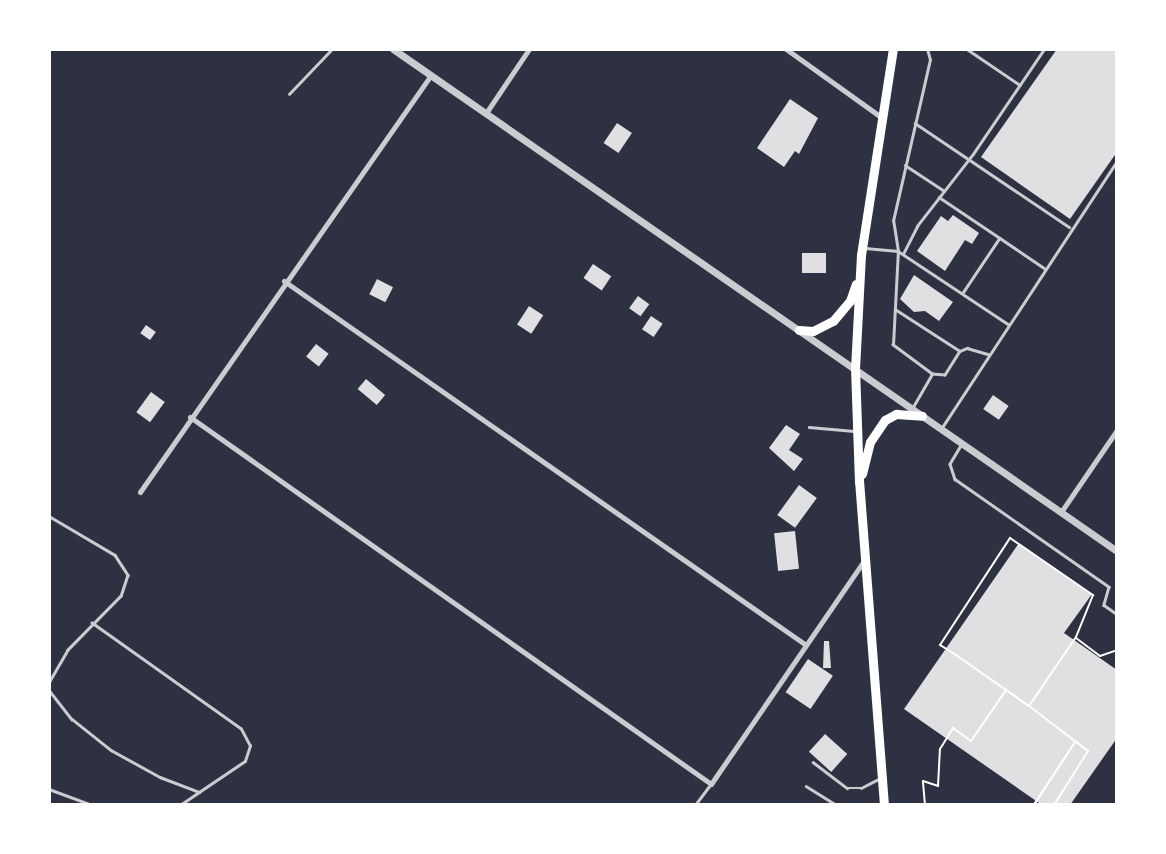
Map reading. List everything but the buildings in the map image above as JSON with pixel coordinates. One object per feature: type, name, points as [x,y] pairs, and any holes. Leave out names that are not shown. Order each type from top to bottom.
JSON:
[{"type":"main road","points":[[884,805],[864,560],[855,369],[862,248],[893,49]]},
{"type":"main road","points":[[799,330],[813,331],[833,321],[850,301],[860,273]]},
{"type":"main road","points":[[859,482],[870,442],[885,420],[896,414],[922,416]]},
{"type":"street","points":[[393,49],[1117,551]]},
{"type":"street","points":[[486,113],[529,49]]},
{"type":"street","points":[[786,49],[881,117]]},
{"type":"street","points":[[140,492],[284,281],[431,75]]},
{"type":"street","points":[[284,281],[806,645]]},
{"type":"street","points":[[190,417],[711,784],[864,560]]},
{"type":"street","points":[[1061,512],[1117,430]]},
{"type":"lane","points":[[289,94],[332,49]]},
{"type":"lane","points":[[927,49],[930,60],[893,221],[898,251],[893,345],[932,374],[945,375],[960,351],[967,348],[988,354]]},
{"type":"lane","points":[[967,49],[1020,85]]},
{"type":"lane","points":[[903,254],[916,226],[968,158],[1044,49]]},
{"type":"lane","points":[[915,123],[1070,228]]},
{"type":"lane","points":[[941,429],[1117,160]]},
{"type":"lane","points":[[905,165],[944,191]]},
{"type":"lane","points":[[939,197],[1044,268]]},
{"type":"lane","points":[[962,293],[1000,238]]},
{"type":"lane","points":[[862,248],[898,251],[1008,324]]},
{"type":"lane","points":[[895,309],[960,351]]},
{"type":"lane","points":[[912,408],[932,374]]},
{"type":"lane","points":[[809,427],[857,432]]},
{"type":"lane","points":[[962,444],[950,464],[954,479],[1109,587],[1104,605],[1117,614]]},
{"type":"lane","points":[[49,516],[115,555],[128,575],[121,596],[68,650],[49,683]]},
{"type":"lane","points":[[92,623],[247,735],[250,746],[246,761],[180,805]]},
{"type":"lane","points":[[49,690],[72,719],[111,750],[139,767],[199,792]]},
{"type":"lane","points":[[813,762],[847,788],[861,788],[881,778]]},
{"type":"lane","points":[[695,805],[711,784]]},
{"type":"lane","points":[[806,786],[836,805]]},
{"type":"lane","points":[[49,789],[92,805]]},
{"type":"path","points":[[1010,538],[1092,594],[1076,638],[1029,706],[940,645],[1010,538]]},
{"type":"path","points":[[1076,638],[1100,656],[1117,650]]},
{"type":"path","points":[[925,805],[923,781],[938,786],[940,749],[953,728],[971,741],[1006,690],[1088,751],[1054,805]]},
{"type":"path","points":[[1034,805],[1076,741]]},
{"type":"path","points":[[1039,805],[1035,803],[1076,741]]}]
